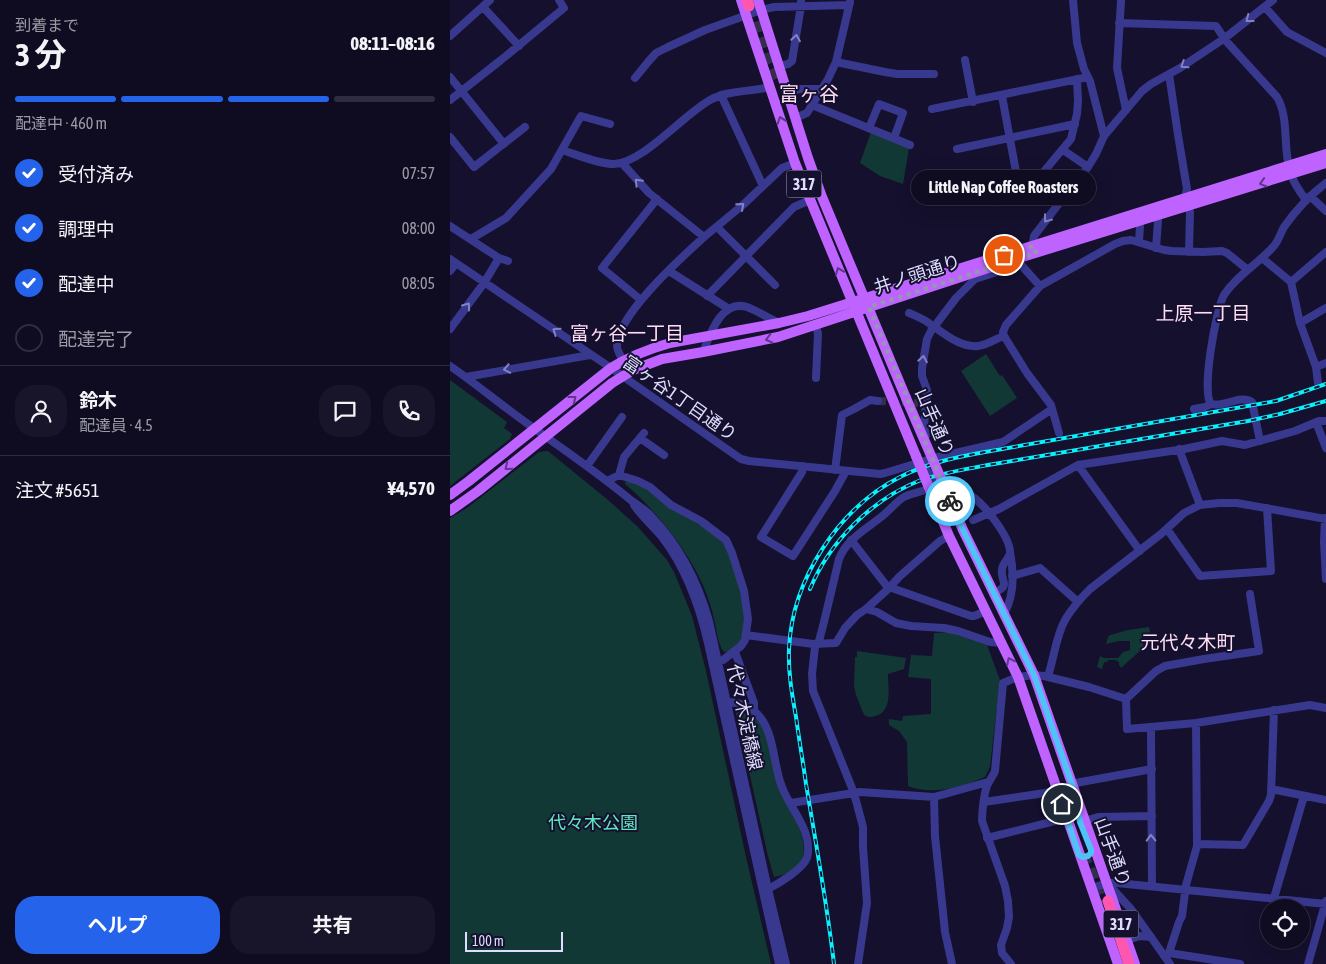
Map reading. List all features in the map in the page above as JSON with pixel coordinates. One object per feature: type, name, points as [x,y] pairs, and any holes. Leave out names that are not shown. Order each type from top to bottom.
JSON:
[{"type":"highway","points":[[1124,964],[1105,902],[1129,964]]},
{"type":"main road","name":"山手通り","points":[[751,5],[770,41],[822,197],[899,378],[904,398],[963,530],[1034,675],[1074,789],[1083,821],[1108,883],[1136,964]]},
{"type":"main road","name":"山手通り","points":[[751,5],[770,87],[795,163],[880,370],[907,426],[918,459],[934,491],[949,536],[1018,677],[1118,964]]},
{"type":"main road","points":[[770,41],[779,85],[776,88],[770,87]]},
{"type":"main road","name":"井ノ頭通り","points":[[1290,170],[1326,154]]},
{"type":"main road","name":"井ノ頭通り","points":[[450,495],[611,368],[637,353],[654,347],[854,307],[1290,170],[1326,163]]},
{"type":"main road","name":"井ノ頭通り","points":[[867,303],[996,266],[1019,258],[1035,249],[1139,221],[1187,202]]},
{"type":"main road","name":"井ノ頭通り","points":[[450,511],[478,491],[622,376],[662,359],[778,337],[854,307]]},
{"type":"main road","points":[[815,324],[846,317],[852,318],[868,355],[880,370]]},
{"type":"main road","points":[[880,334],[873,334],[872,337],[882,365],[880,370]]},
{"type":"main road","points":[[904,398],[912,422],[907,426]]},
{"type":"main road","points":[[1045,705],[1038,702],[1034,707],[1042,727],[1045,754]]},
{"type":"main road","points":[[1079,855],[1085,857],[1091,853],[1083,821]]},
{"type":"street","points":[[452,31],[490,0]]},
{"type":"street","points":[[450,100],[564,8],[559,0]]},
{"type":"street","points":[[1073,0],[1077,43],[1084,69],[1090,81],[1104,136]]},
{"type":"street","points":[[1035,249],[1034,236],[1088,167],[1104,136],[1142,91],[1225,38],[1273,0]]},
{"type":"street","points":[[1121,1],[1117,68],[1126,110]]},
{"type":"street","points":[[635,78],[656,53],[705,30],[751,5],[774,7],[801,3],[849,2],[836,62],[807,113],[795,118]]},
{"type":"street","points":[[779,66],[792,61],[801,3]]},
{"type":"street","points":[[483,7],[519,46]]},
{"type":"street","points":[[1265,7],[1286,32],[1326,53]]},
{"type":"street","points":[[1119,23],[1216,26],[1280,102],[1290,170],[1296,188],[1326,211]]},
{"type":"street","points":[[965,60],[973,102]]},
{"type":"street","points":[[836,62],[897,74],[934,74]]},
{"type":"street","points":[[1169,74],[1190,213],[1189,252]]},
{"type":"street","points":[[450,77],[504,144]]},
{"type":"street","points":[[932,109],[1088,77]]},
{"type":"street","points":[[998,202],[1041,175],[1071,139],[1078,101],[1077,80]]},
{"type":"street","points":[[562,150],[613,164],[622,163],[641,154],[690,113],[711,99],[734,92],[770,87]]},
{"type":"street","points":[[787,92],[800,89],[821,89]]},
{"type":"street","points":[[720,95],[763,186]]},
{"type":"street","points":[[1002,96],[1019,188]]},
{"type":"street","points":[[869,128],[879,104],[903,114],[894,138]]},
{"type":"street","points":[[812,105],[910,145]]},
{"type":"street","points":[[471,240],[510,214],[551,169],[581,116],[610,124]]},
{"type":"street","points":[[957,149],[1075,124]]},
{"type":"street","points":[[450,137],[474,167],[525,127]]},
{"type":"street","points":[[1063,150],[1088,167]]},
{"type":"street","points":[[622,163],[649,193],[704,237]]},
{"type":"street","points":[[623,361],[617,349],[617,344],[627,321],[641,300],[704,237],[744,204],[782,168],[795,163]]},
{"type":"street","points":[[1210,404],[1208,399],[1208,371],[1222,300],[1231,286],[1275,246],[1285,227],[1308,198],[1326,183]]},
{"type":"street","points":[[641,300],[602,268],[657,199]]},
{"type":"street","points":[[707,296],[794,208],[810,200]]},
{"type":"street","points":[[1156,215],[1158,221],[1156,248]]},
{"type":"street","points":[[1139,221],[1139,242]]},
{"type":"street","points":[[450,226],[498,258],[508,261]]},
{"type":"street","points":[[716,227],[775,286]]},
{"type":"street","points":[[1059,433],[1050,404],[1027,373],[1003,332],[1006,325],[1040,286],[1115,244],[1131,240],[1172,251],[1222,250],[1248,270]]},
{"type":"street","points":[[1291,282],[1326,252]]},
{"type":"street","points":[[450,329],[484,282],[498,258]]},
{"type":"street","points":[[1019,258],[1022,266],[1040,286]]},
{"type":"street","points":[[1262,258],[1291,282],[1300,323],[1316,367],[1318,383]]},
{"type":"street","points":[[450,271],[453,261]]},
{"type":"street","name":"富ヶ谷1丁目通り","points":[[453,261],[611,368],[741,460],[885,474],[918,459],[934,458],[1003,442],[1052,409]]},
{"type":"street","points":[[934,458],[924,427],[924,403],[927,390],[922,376],[922,368],[927,338],[956,298],[976,279],[997,272],[996,266]]},
{"type":"street","points":[[669,271],[729,309]]},
{"type":"street","points":[[703,352],[718,319],[729,309],[739,306],[748,308],[779,323]]},
{"type":"street","points":[[1300,323],[1326,308]]},
{"type":"street","points":[[909,313],[968,346],[978,346],[1004,336]]},
{"type":"street","points":[[815,324],[818,333],[816,378]]},
{"type":"street","points":[[466,377],[590,355]]},
{"type":"street","points":[[1316,367],[1326,363]]},
{"type":"street","points":[[450,366],[546,437]]},
{"type":"street","points":[[1210,404],[1216,405],[1245,399],[1252,402],[1260,441]]},
{"type":"street","points":[[835,470],[842,415],[870,400],[878,401]]},
{"type":"street","points":[[1194,409],[1206,408],[1210,404]]},
{"type":"street","points":[[587,466],[622,418]]},
{"type":"street","points":[[973,520],[990,513],[1078,465],[1222,441],[1245,445],[1326,420]]},
{"type":"street","points":[[1316,422],[1326,448]]},
{"type":"street","points":[[608,481],[619,475],[624,457],[642,436],[664,455]]},
{"type":"street","name":"代々木淀橋線","points":[[546,437],[643,508],[658,524],[686,563],[705,609],[786,964]]},
{"type":"street","points":[[1179,449],[1200,505]]},
{"type":"street","points":[[1078,465],[1140,551]]},
{"type":"street","points":[[803,466],[802,472],[761,537],[792,556],[830,499],[846,471]]},
{"type":"street","points":[[619,475],[650,487],[672,505],[701,521],[726,540],[732,552],[744,590],[748,618],[745,640],[741,646],[718,662]]},
{"type":"street","points":[[858,964],[867,903],[863,827],[854,792],[813,691],[812,674],[815,647],[819,641],[839,559],[843,550],[852,540],[904,497],[934,491],[946,486],[960,489],[974,497],[990,513],[1002,531],[1010,551],[1012,560],[1011,598],[1004,614]]},
{"type":"street","name":"代々木淀橋線","points":[[630,500],[672,552],[688,580],[698,607],[708,643],[779,964]]},
{"type":"street","points":[[1048,676],[1055,647],[1065,620],[1078,602],[1090,589],[1167,529],[1184,512],[1200,505],[1219,502],[1237,503],[1326,519],[1324,542],[1326,579]]},
{"type":"street","points":[[1167,529],[1200,576],[1271,570],[1267,508]]},
{"type":"street","points":[[746,635],[790,642],[836,643],[857,615],[866,609],[940,541],[949,536]]},
{"type":"street","points":[[852,540],[889,587],[971,616],[986,611]]},
{"type":"street","points":[[994,593],[1004,587],[1002,567],[1010,551]]},
{"type":"street","points":[[1012,576],[1040,568],[1078,602]]},
{"type":"street","points":[[1250,594],[1258,651],[1165,666],[1156,671],[1126,699],[1127,729],[1196,723],[1310,705],[1326,708]]},
{"type":"street","points":[[866,609],[877,612],[896,622],[911,626],[944,628],[985,641],[1002,643]]},
{"type":"street","points":[[735,652],[754,703],[754,710]]},
{"type":"street","points":[[1011,964],[1002,953],[1001,945],[1009,917],[1005,886],[982,821],[988,782],[995,771],[1002,683],[1018,677],[1048,676],[1126,699]]},
{"type":"street","points":[[726,702],[738,702],[746,705],[754,710],[764,723],[782,789],[791,803],[807,842],[807,856],[801,868],[768,889]]},
{"type":"street","points":[[1197,844],[1242,845],[1270,798],[1274,710]]},
{"type":"street","points":[[1167,954],[1182,916],[1197,844],[1196,723]]},
{"type":"street","points":[[1151,727],[1152,886]]},
{"type":"street","points":[[1074,789],[1081,782],[1152,769]]},
{"type":"street","points":[[791,803],[854,792],[934,797],[988,782]]},
{"type":"street","points":[[984,802],[1045,793],[1058,789]]},
{"type":"street","points":[[1271,789],[1326,800]]},
{"type":"street","points":[[1274,898],[1304,796]]},
{"type":"street","points":[[934,797],[934,836],[945,932],[952,964]]},
{"type":"street","points":[[1083,821],[1098,817],[1152,816]]},
{"type":"street","points":[[987,838],[1067,818]]},
{"type":"street","points":[[1108,883],[1167,954],[1170,964]]},
{"type":"street","points":[[1091,888],[1108,883],[1326,903],[1308,964]]},
{"type":"street","points":[[1127,940],[1140,936],[1151,937]]},
{"type":"street","points":[[1167,954],[1240,964]]},
{"type":"green space","points":[[871,132],[909,148],[903,184],[880,176],[860,163]]},
{"type":"green space","points":[[986,354],[1017,398],[990,416],[961,371]]},
{"type":"green space","points":[[450,380],[507,422],[504,428],[512,434],[510,439],[450,486]]},
{"type":"green space","name":"代々木公園","points":[[548,451],[637,526],[667,560],[674,572],[692,616],[706,671],[771,964],[450,964],[450,518],[467,508],[539,452]]},
{"type":"green space","points":[[628,481],[649,490],[675,511],[712,533],[723,543],[734,567],[743,603],[744,621],[742,636],[735,647],[724,652],[719,641],[708,597],[699,576],[681,547],[660,519],[625,484]]},
{"type":"green space","points":[[1149,627],[1151,636],[1142,638],[1143,645],[1149,645],[1121,668],[1119,662],[1115,660],[1104,662],[1102,669],[1097,667],[1100,656],[1104,658],[1118,658],[1123,652],[1130,650],[1130,641],[1106,644],[1110,635]]},
{"type":"green space","points":[[950,632],[987,645],[1000,680],[990,767],[985,777],[967,784],[947,789],[918,789],[908,786],[907,742],[899,731],[889,725],[889,719],[902,721],[903,716],[931,714],[931,679],[908,677],[911,655],[932,656],[934,633]]},
{"type":"green space","points":[[857,651],[906,658],[904,669],[888,674],[889,692],[887,705],[881,714],[873,717],[864,715],[856,695],[854,686]]},
{"type":"green space","points":[[741,710],[751,714],[764,731],[779,788],[801,832],[803,842],[802,863],[789,872],[774,877],[736,713]]},
{"type":"tunnel","points":[[754,5],[769,56],[780,81]]},
{"type":"tunnel","points":[[878,401],[922,403]]},
{"type":"tunnel","points":[[1083,854],[1103,903]]},
{"type":"railway","points":[[834,964],[792,691],[789,649],[792,623],[799,597],[809,572],[839,526],[858,506],[879,489],[912,471],[932,464],[985,452],[1276,401],[1326,384]]},
{"type":"railway","points":[[810,589],[829,554],[855,524],[886,498],[921,480],[988,465],[1248,421],[1326,401]]},
{"type":"way so far","points":[[950,501],[869,307],[1036,253],[1034,246],[1004,255]]},
{"type":"place","name":"Little Nap Coffee Roasters","points":[[1004,255]]},
{"type":"district","name":"富ヶ谷","points":[[809,93]]},
{"type":"district","name":"上原一丁目","points":[[1203,313]]},
{"type":"district","name":"富ヶ谷一丁目","points":[[627,333]]},
{"type":"district","name":"元代々木町","points":[[1188,642]]},
{"type":"route","points":[[950,501],[1034,675],[1075,793],[1080,822],[1091,850],[1090,855],[1083,857],[1079,855],[1062,804]]}]
